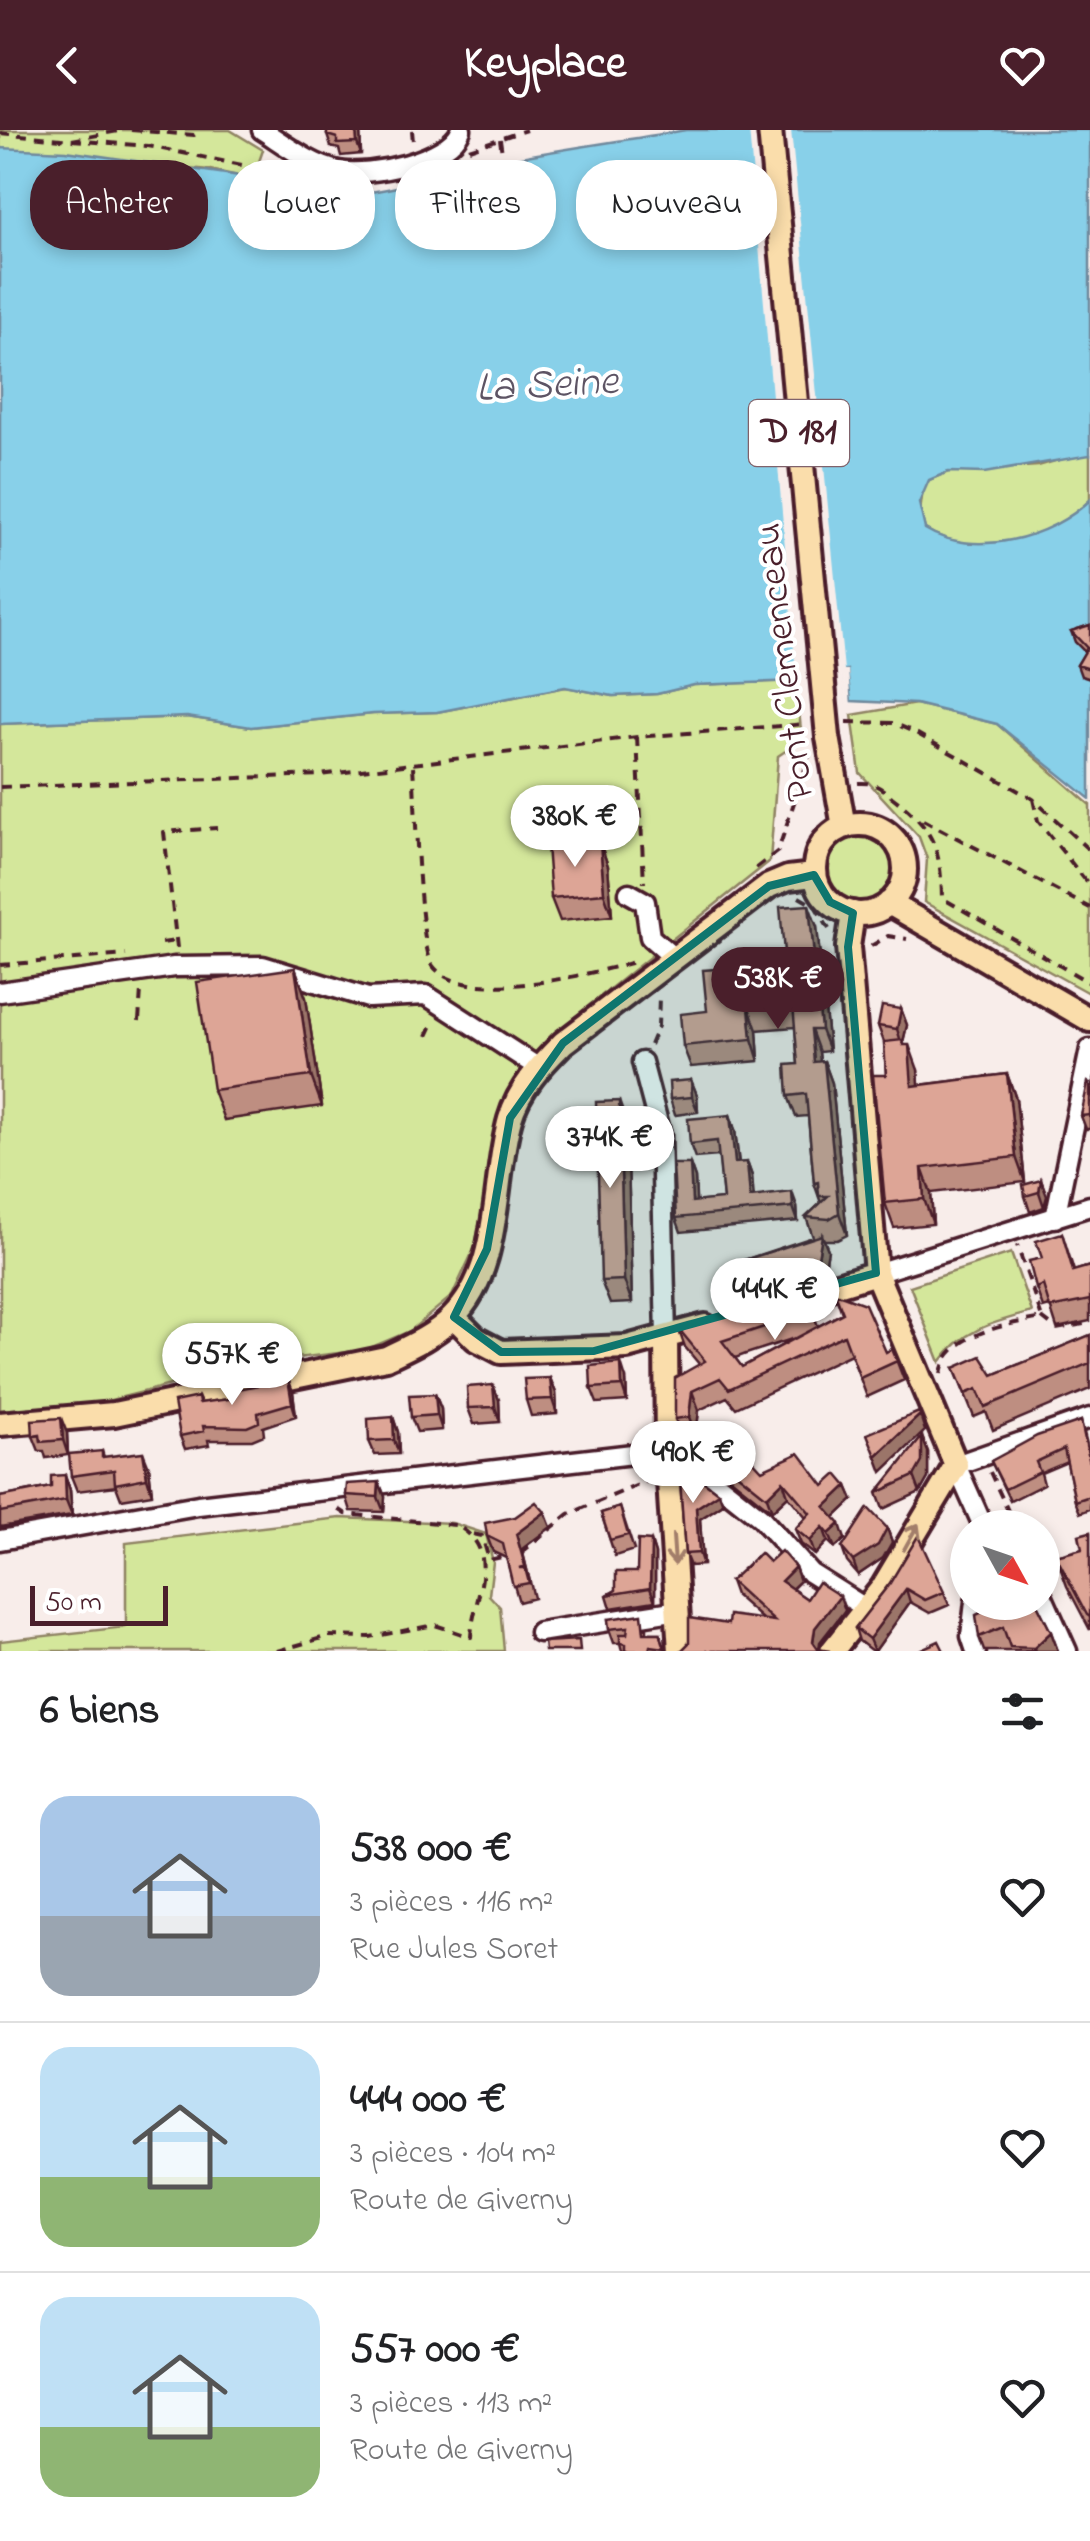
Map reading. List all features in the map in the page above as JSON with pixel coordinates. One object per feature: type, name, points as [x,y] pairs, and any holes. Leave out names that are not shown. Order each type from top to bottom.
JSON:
[{"type":"main road","name":"Pont Clemenceau","points":[[770,130],[825,733],[844,827]]},
{"type":"main road","points":[[875,826],[899,846],[904,876],[889,902],[876,911],[853,913],[830,902],[814,876],[823,844],[844,827],[875,826]]},
{"type":"main road","points":[[0,1424],[114,1414],[386,1358],[420,1342],[454,1317],[474,1286],[487,1249],[510,1118],[539,1068],[563,1043],[769,886],[788,878],[814,876]]},
{"type":"main road","points":[[889,902],[1090,1020]]},
{"type":"main road","points":[[832,1651],[866,1609],[956,1465],[876,1273],[848,947],[853,913]]},
{"type":"main road","points":[[760,1309],[876,1273]]},
{"type":"main road","points":[[454,1317],[476,1339],[501,1352],[594,1351],[725,1320]]},
{"type":"main road","points":[[666,1337],[668,1458],[680,1651]]},
{"type":"street","points":[[262,130],[334,170],[395,163]]},
{"type":"street","points":[[420,160],[457,139],[461,130]]},
{"type":"street","points":[[637,898],[650,937],[667,965]]},
{"type":"street","points":[[0,992],[174,967],[263,966],[368,998],[426,995],[539,1068]]},
{"type":"street","points":[[1055,1218],[1090,1049]]},
{"type":"street","points":[[642,1062],[662,1134],[666,1337]]},
{"type":"street","points":[[876,1273],[1090,1206]]},
{"type":"street","points":[[976,1510],[956,1465],[1090,1418]]},
{"type":"street","points":[[0,1540],[198,1505],[320,1490],[668,1458],[698,1468],[762,1518],[810,1572],[866,1609]]},
{"type":"street","points":[[539,1632],[679,1610]]},
{"type":"street","points":[[973,1620],[971,1636],[976,1651]]},
{"type":"street","points":[[1054,1620],[1068,1651]]},
{"type":"path","points":[[72,140],[123,130]]},
{"type":"path","points":[[130,130],[194,134],[201,130]]},
{"type":"path","points":[[422,160],[526,130]]},
{"type":"path","points":[[0,132],[148,146],[228,162]]},
{"type":"path","points":[[500,140],[503,160]]},
{"type":"path","points":[[0,787],[301,776],[637,737],[825,733],[893,722],[1033,799],[1090,851]]},
{"type":"path","points":[[748,875],[778,851],[794,802],[825,733]]},
{"type":"path","points":[[637,737],[643,806],[637,898]]},
{"type":"path","points":[[413,766],[430,964],[442,975],[470,984],[562,982],[643,960],[667,965],[658,1026],[642,1062]]},
{"type":"path","points":[[857,783],[873,782],[923,820],[1090,908]]},
{"type":"path","points":[[1033,799],[1038,821],[1090,886]]},
{"type":"path","points":[[923,820],[936,848],[942,898],[1090,983]]},
{"type":"path","points":[[178,957],[164,832],[217,828]]},
{"type":"path","points":[[162,943],[176,941]]},
{"type":"path","points":[[0,965],[122,954],[137,959]]},
{"type":"path","points":[[1012,1231],[1042,1318],[1056,1329],[1090,1323]]},
{"type":"path","points":[[940,1382],[943,1363],[964,1342],[999,1326],[1042,1318]]},
{"type":"path","points":[[320,1490],[328,1503],[346,1514],[404,1516],[456,1525],[482,1536],[489,1560],[520,1554],[569,1514],[668,1458]]},
{"type":"path","points":[[990,1472],[1008,1510]]},
{"type":"path","points":[[277,1651],[329,1636],[370,1637],[434,1625],[471,1637],[472,1606],[485,1576],[478,1544],[470,1533]]},
{"type":"highlighted area","points":[[814,875],[830,902],[853,913],[848,947],[876,1273],[594,1351],[501,1352],[454,1317],[487,1249],[510,1118],[563,1043],[769,886]]},
{"type":"green space","points":[[0,130],[230,130],[263,150],[260,160],[228,160],[228,174],[208,170],[208,160],[93,160],[0,152]]},
{"type":"green space","points":[[1079,454],[1090,455],[1090,500],[1055,525],[1012,541],[989,544],[966,543],[925,529],[920,512],[923,489],[929,480],[948,472],[1038,466]]},
{"type":"green space","points":[[796,681],[802,740],[778,756],[770,861],[552,1035],[502,1105],[475,1247],[452,1296],[410,1331],[365,1350],[262,1362],[99,1403],[0,1410],[0,724],[187,717],[251,727],[373,714],[437,712],[566,687],[613,696],[657,694],[694,685]]},
{"type":"green space","points":[[916,704],[997,724],[1090,805],[1090,994],[924,902],[927,859],[919,837],[860,773],[852,715]]},
{"type":"green space","points":[[860,835],[873,837],[883,845],[891,855],[891,881],[883,891],[873,899],[860,901],[847,899],[837,891],[829,881],[827,868],[829,855],[837,845],[847,837]]},
{"type":"green space","points":[[1011,1253],[1032,1312],[969,1334],[940,1362],[910,1286]]},
{"type":"green space","points":[[340,1518],[452,1523],[486,1534],[493,1562],[489,1595],[500,1607],[504,1651],[0,1651],[0,1641],[126,1627],[126,1543]]},
{"type":"water","name":"La Seine","points":[[686,130],[1090,130],[1090,455],[984,473],[948,472],[929,480],[919,503],[925,529],[945,538],[988,543],[1034,534],[1055,525],[1090,500],[1090,799],[997,724],[916,704],[851,701],[847,670],[799,681],[694,685],[657,694],[613,696],[565,687],[437,712],[373,714],[251,727],[187,717],[0,724],[0,148],[66,151],[129,160],[30,160],[30,250],[208,250],[208,171],[228,174],[228,250],[375,250],[375,191],[395,187],[395,250],[556,250],[556,160],[506,160]]},
{"type":"pier","points":[[749,130],[791,130],[844,670],[848,670],[851,706],[846,703],[843,676],[797,686],[759,250],[777,250],[777,160],[752,160]]},
{"type":"building","points":[[327,130],[356,130],[357,143],[337,144],[337,138],[327,135]]},
{"type":"building","points":[[1090,625],[1090,669],[1077,665],[1087,648],[1071,631]]},
{"type":"building","points":[[600,843],[604,893],[551,898],[547,845]]},
{"type":"building","points":[[809,905],[821,1030],[811,1030],[814,1062],[824,1061],[839,1213],[829,1219],[806,1217],[828,1196],[819,1196],[818,1182],[814,1183],[806,1094],[788,1096],[786,1065],[798,1064],[793,1005],[749,1008],[752,1039],[683,1046],[680,1014],[707,1011],[703,970],[785,964],[780,907]]},
{"type":"building","points":[[295,968],[311,1076],[213,1090],[197,982]]},
{"type":"building","points":[[882,1006],[901,1009],[897,1029],[878,1026]]},
{"type":"building","points":[[902,1040],[903,1045],[909,1045],[912,1086],[1007,1074],[1016,1157],[922,1168],[924,1199],[885,1203],[873,1075],[886,1075],[884,1042]]},
{"type":"building","points":[[691,1080],[692,1097],[670,1099],[669,1082]]},
{"type":"building","points":[[1088,1082],[1090,1115],[1081,1116]]},
{"type":"building","points":[[619,1101],[624,1280],[601,1281],[596,1102]]},
{"type":"building","points":[[730,1115],[735,1163],[747,1162],[750,1197],[792,1192],[793,1207],[676,1218],[673,1164],[690,1164],[692,1202],[723,1199],[717,1141],[690,1144],[688,1119]]},
{"type":"building","points":[[1041,1180],[1039,1192],[1025,1196],[1023,1185]]},
{"type":"building","points":[[1062,1233],[1073,1271],[1090,1266],[1090,1300],[1050,1308],[1043,1285],[1036,1288],[1029,1261],[1042,1258],[1036,1241]]},
{"type":"building","points":[[822,1235],[818,1258],[744,1280],[738,1262]]},
{"type":"building","points":[[804,1290],[812,1311],[722,1341],[742,1367],[843,1313],[835,1293],[865,1304],[886,1352],[892,1349],[897,1361],[860,1378],[844,1335],[729,1389],[720,1378],[692,1391],[689,1417],[675,1419],[675,1378],[705,1361],[678,1328]]},
{"type":"building","points":[[1090,1335],[1090,1363],[985,1407],[977,1389],[965,1394],[954,1368],[981,1356],[993,1375]]},
{"type":"building","points":[[621,1363],[622,1386],[591,1388],[590,1366]]},
{"type":"building","points":[[550,1378],[552,1399],[526,1400],[524,1379]]},
{"type":"building","points":[[288,1379],[292,1403],[258,1413],[259,1422],[247,1427],[203,1426],[204,1431],[180,1436],[174,1402],[198,1397],[199,1403],[229,1399],[228,1391]]},
{"type":"building","points":[[493,1385],[495,1407],[468,1408],[467,1387]]},
{"type":"building","points":[[435,1394],[437,1415],[411,1417],[409,1395]]},
{"type":"building","points":[[919,1412],[920,1415],[876,1456],[867,1434]]},
{"type":"building","points":[[393,1417],[394,1440],[369,1441],[368,1419]]},
{"type":"building","points":[[61,1418],[63,1440],[41,1442],[40,1435],[33,1436],[32,1420]]},
{"type":"building","points":[[1081,1421],[1090,1464],[1090,1496],[1075,1501],[1064,1449],[1036,1462],[1040,1472],[1005,1489],[991,1461],[1037,1436]]},
{"type":"building","points":[[922,1437],[922,1462],[914,1476],[877,1493]]},
{"type":"building","points":[[737,1443],[762,1470],[799,1453],[824,1486],[837,1474],[847,1486],[825,1507],[840,1524],[829,1534],[823,1527],[810,1541],[795,1529],[810,1513],[783,1481],[767,1497],[707,1449],[710,1444],[725,1456]]},
{"type":"building","points":[[102,1451],[102,1457],[143,1452],[147,1478],[115,1484],[114,1470],[71,1476],[69,1454]]},
{"type":"building","points":[[679,1463],[719,1493],[696,1508],[699,1553],[685,1554]]},
{"type":"building","points":[[65,1475],[66,1500],[0,1512],[0,1497],[51,1487],[51,1476]]},
{"type":"building","points":[[379,1482],[378,1497],[346,1495],[347,1484]]},
{"type":"building","points":[[536,1502],[545,1512],[516,1534],[525,1566],[519,1568],[525,1568],[529,1583],[513,1586],[503,1544],[487,1536],[485,1523],[515,1517]]},
{"type":"building","points":[[620,1507],[628,1535],[610,1540],[601,1513]]},
{"type":"building","points":[[868,1508],[887,1528],[878,1545],[853,1561],[842,1548]]},
{"type":"building","points":[[1090,1532],[1090,1617],[1060,1564],[1060,1555],[1082,1549],[1079,1535]]},
{"type":"building","points":[[918,1536],[944,1592],[925,1600],[906,1589],[869,1639],[855,1628],[890,1583]]},
{"type":"building","points":[[638,1540],[651,1541],[650,1588],[607,1595],[616,1590],[616,1572],[637,1572]]},
{"type":"building","points":[[781,1551],[795,1567],[781,1581],[807,1599],[818,1582],[840,1596],[815,1628],[813,1642],[818,1649],[830,1651],[681,1651],[689,1643],[689,1618],[728,1624],[729,1615],[774,1621],[730,1581],[760,1553],[769,1562]]},
{"type":"building","points":[[642,1614],[644,1633],[660,1633],[665,1648],[650,1646],[649,1651],[626,1651],[620,1634],[627,1634],[628,1627],[609,1629],[608,1619]]},
{"type":"building","points":[[977,1620],[1045,1620],[1051,1632],[1034,1648],[1010,1647],[1003,1627],[979,1637]]},
{"type":"building","points":[[579,1640],[580,1651],[545,1651],[544,1642]]},
{"type":"building","points":[[939,1641],[944,1651],[922,1651],[921,1649]]}]
